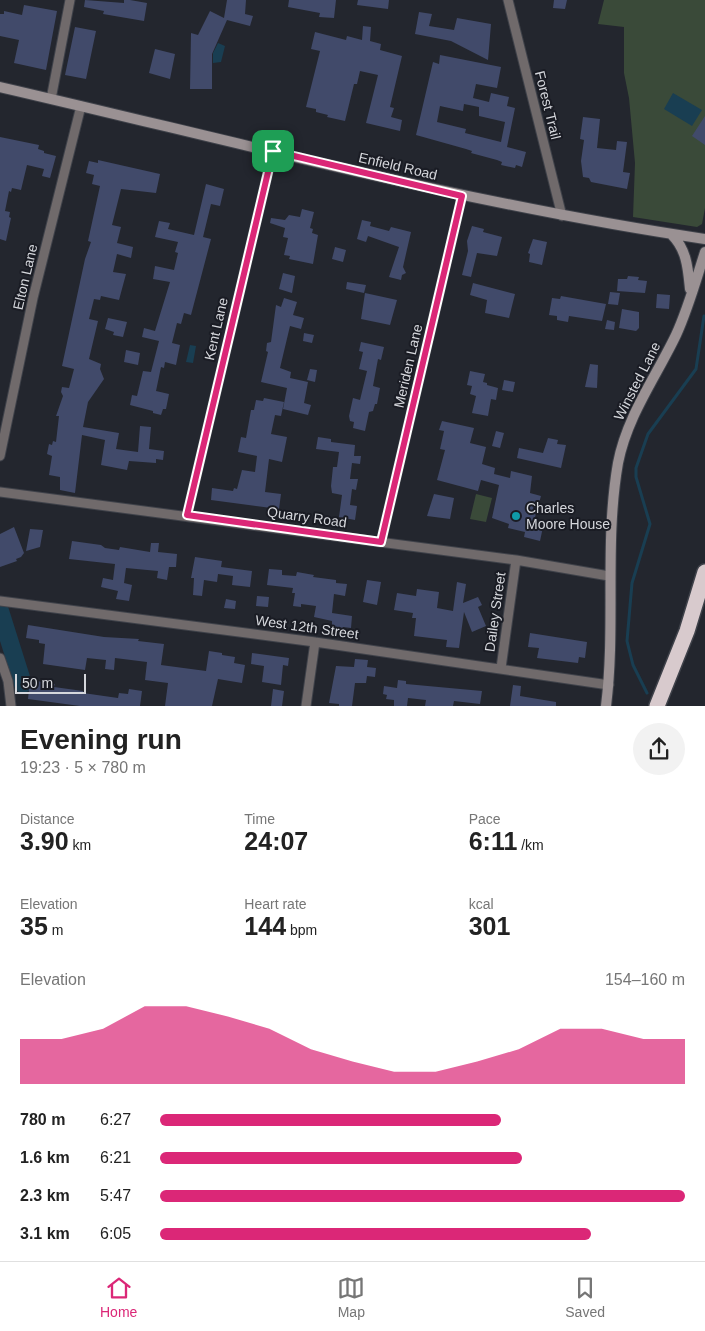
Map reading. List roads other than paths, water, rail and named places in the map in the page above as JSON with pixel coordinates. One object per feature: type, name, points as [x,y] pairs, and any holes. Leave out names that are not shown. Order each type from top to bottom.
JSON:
[{"type":"highway","points":[[657,706],[687,632],[705,572]]},
{"type":"street","points":[[51,99],[70,0]]},
{"type":"street","name":"Forest Trail","points":[[508,0],[562,216]]},
{"type":"street","name":"Enfield Road","points":[[0,87],[462,196],[562,216],[705,239]]},
{"type":"street","name":"Elton Lane","points":[[0,456],[33,298],[81,106]]},
{"type":"street","name":"Kent Lane","points":[[187,515],[273,151]]},
{"type":"street","name":"Meriden Lane","points":[[381,542],[462,196]]},
{"type":"street","points":[[672,235],[681,244],[685,254],[690,293]]},
{"type":"street","name":"Winsted Lane","points":[[606,706],[609,685],[609,576],[615,488],[625,438],[635,412],[677,333],[705,252]]},
{"type":"street","name":"Quarry Road","points":[[0,492],[187,515],[516,560],[609,576]]},
{"type":"street","name":"Dailey Street","points":[[501,668],[516,560]]},
{"type":"street","name":"West 12th Street","points":[[0,601],[315,642],[609,685]]},
{"type":"street","points":[[306,706],[315,642]]},
{"type":"street","points":[[0,658],[8,681],[11,706]]},
{"type":"water","points":[[218,43],[225,46],[221,62],[213,63],[213,53]]},
{"type":"water","points":[[673,93],[702,110],[692,126],[664,109]]},
{"type":"water","points":[[190,345],[196,346],[193,363],[186,362]]},
{"type":"waterway","points":[[647,693],[633,665],[627,641],[632,583],[650,524],[636,477],[636,468],[648,434],[696,369],[704,316]]},
{"type":"waterway","points":[[0,611],[23,684]]},
{"type":"place","name":"Charles Moore House","points":[[516,516]]}]
